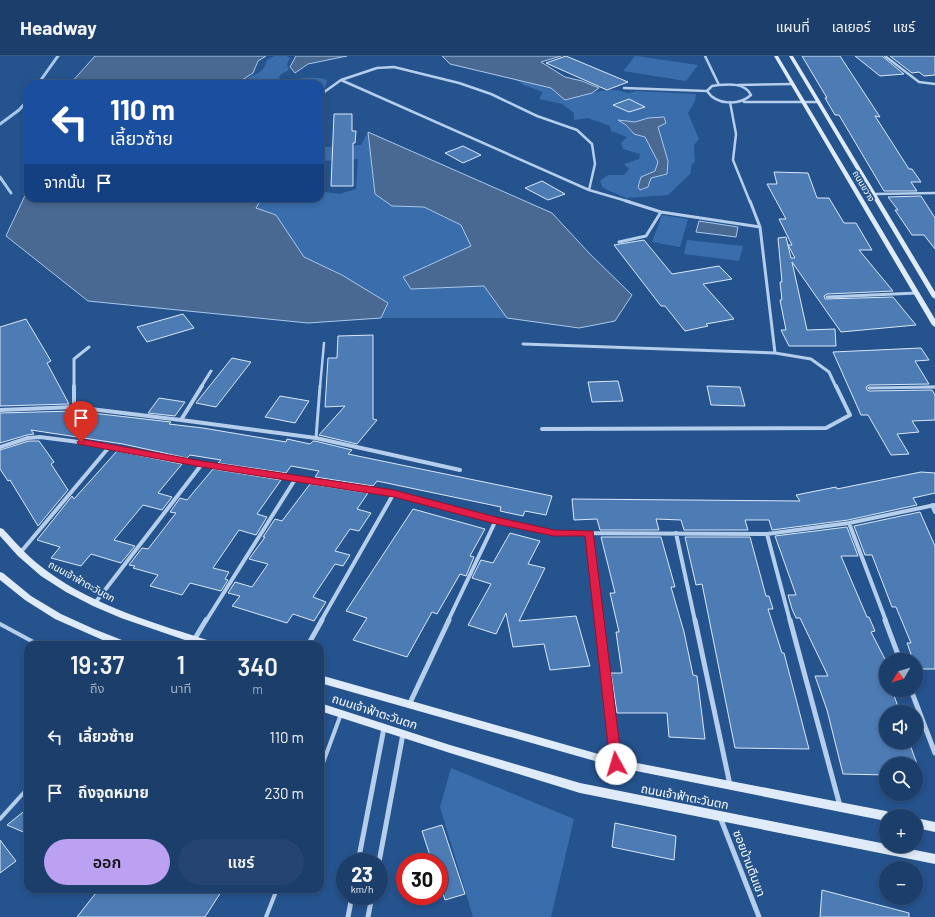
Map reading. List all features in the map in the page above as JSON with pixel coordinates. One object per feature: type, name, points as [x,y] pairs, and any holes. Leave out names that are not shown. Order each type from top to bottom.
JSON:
[{"type":"main road","name":"ถนนขวาง","points":[[776,56],[935,325]]},
{"type":"main road","name":"ถนนขวาง","points":[[791,56],[935,297]]},
{"type":"main road","points":[[872,217],[888,218]]},
{"type":"main road","name":"ถนนเจ้าฟ้าตะวันตก","points":[[0,531],[20,554],[36,568],[56,582],[95,604],[146,625],[197,641]]},
{"type":"main road","points":[[0,575],[18,590],[50,612],[88,631],[114,641]]},
{"type":"main road","name":"ถนนเจ้าฟ้าตะวันตก","points":[[324,679],[616,764],[879,815]]},
{"type":"main road","name":"ถนนเจ้าฟ้าตะวันตก","points":[[324,708],[580,788],[935,859]]},
{"type":"main road","points":[[923,824],[935,827]]},
{"type":"street","points":[[705,56],[719,85]]},
{"type":"street","points":[[885,56],[919,82],[935,84]]},
{"type":"street","points":[[324,93],[341,80],[377,68],[401,68],[460,83],[491,94],[537,116],[577,130],[592,144],[595,164],[589,190]]},
{"type":"street","points":[[341,80],[589,190],[661,212],[760,227]]},
{"type":"street","points":[[624,88],[707,91],[712,86],[719,85],[793,84]]},
{"type":"street","points":[[734,85],[747,90],[750,93],[751,96],[749,98],[740,102]]},
{"type":"street","points":[[707,91],[712,97],[730,102],[819,102]]},
{"type":"street","points":[[730,102],[736,134],[734,160],[760,227],[775,353]]},
{"type":"street","points":[[874,194],[935,193]]},
{"type":"street","points":[[619,242],[646,236],[661,212]]},
{"type":"street","points":[[827,298],[917,293]]},
{"type":"street","points":[[523,344],[775,353],[811,359],[829,372],[850,415],[826,428],[542,429]]},
{"type":"street","points":[[74,407],[74,359],[89,347]]},
{"type":"street","points":[[181,420],[211,371]]},
{"type":"street","points":[[0,410],[74,407],[181,420],[316,438],[460,470]]},
{"type":"street","points":[[0,447],[28,438],[40,437],[110,446],[202,464],[394,494],[554,533],[766,534],[849,523],[933,505],[935,512]]},
{"type":"street","points":[[20,554],[110,446]]},
{"type":"street","points":[[95,604],[202,464]]},
{"type":"street","points":[[194,640],[296,478]]},
{"type":"street","points":[[310,641],[394,494]]},
{"type":"street","points":[[409,705],[496,520]]},
{"type":"street","points":[[849,523],[897,653]]},
{"type":"street","points":[[590,533],[616,764]]},
{"type":"street","points":[[676,533],[730,787]]},
{"type":"street","points":[[766,534],[841,807]]},
{"type":"street","points":[[914,697],[935,753]]},
{"type":"street","points":[[360,853],[384,728]]},
{"type":"street","points":[[381,853],[403,734]]},
{"type":"street","name":"ซอยบ้านตีนเขา","points":[[720,816],[759,917]]},
{"type":"street","points":[[348,917],[350,905]]},
{"type":"street","points":[[368,917],[370,905]]},
{"type":"lane","points":[[316,438],[324,342]]},
{"type":"lane","points":[[869,388],[935,387]]},
{"type":"lane","points":[[0,624],[32,641]]},
{"type":"lane","points":[[324,760],[341,714]]},
{"type":"lane","points":[[0,819],[24,792]]},
{"type":"lane","points":[[266,917],[275,893]]},
{"type":"shaded area","points":[[95,56],[266,56],[258,61],[253,73],[242,80],[74,80]]},
{"type":"shaded area","points":[[274,56],[287,56],[290,58],[287,64],[289,70],[280,75],[279,78],[282,80],[245,80],[262,70],[267,60]]},
{"type":"shaded area","points":[[296,56],[347,56],[308,64],[295,73],[290,67]]},
{"type":"shaded area","points":[[442,56],[561,56],[541,62],[565,77],[582,81],[599,88],[592,93],[565,100],[551,88],[450,64]]},
{"type":"shaded area","points":[[635,56],[698,65],[686,81],[623,71]]},
{"type":"shaded area","points":[[321,78],[327,80],[324,89],[324,80],[296,80]]},
{"type":"shaded area","points":[[514,79],[551,88],[565,100],[590,93],[610,90],[628,93],[637,91],[696,94],[695,101],[688,113],[699,139],[694,145],[695,162],[692,164],[690,174],[668,195],[626,198],[603,188],[600,181],[608,175],[624,175],[629,169],[624,164],[639,159],[640,154],[623,149],[621,143],[627,137],[611,131],[610,126],[588,118],[574,120],[574,113],[562,104],[539,99],[543,92],[524,85]],"holes":[[[620,120],[657,127],[668,161],[667,174],[651,178],[659,162],[645,136],[634,134]]]},
{"type":"shaded area","points":[[664,117],[666,123],[658,127],[668,161],[667,174],[651,178],[648,187],[640,190],[638,187],[641,177],[655,171],[658,162],[645,137],[634,134],[626,125],[618,120],[635,122],[648,118]]},
{"type":"shaded area","points":[[368,132],[375,194],[392,206],[424,207],[461,225],[471,246],[403,277],[411,289],[484,286],[507,318],[381,318],[388,303],[342,275],[304,257],[276,215],[256,208],[260,202],[324,202],[324,192],[339,194],[356,189],[358,159],[324,161],[324,147],[361,145]]},
{"type":"shaded area","points":[[368,132],[552,213],[589,253],[632,295],[615,321],[579,328],[507,318],[484,286],[411,289],[403,277],[471,246],[461,225],[424,207],[392,206],[375,194]]},
{"type":"shaded area","points":[[24,198],[24,202],[260,202],[256,208],[276,215],[304,257],[342,275],[388,303],[381,318],[308,323],[88,301],[6,236]]},
{"type":"shaded area","points":[[662,215],[688,219],[680,247],[652,242]]},
{"type":"shaded area","points":[[699,221],[738,227],[736,237],[696,232]]},
{"type":"shaded area","points":[[687,240],[743,246],[739,261],[684,254]]},
{"type":"shaded area","points":[[451,768],[574,819],[551,917],[473,917],[440,807]]},
{"type":"building","points":[[566,56],[628,82],[607,90],[546,63]]},
{"type":"building","points":[[802,56],[840,56],[880,117],[875,116],[909,169],[912,169],[921,182],[911,182],[917,191],[884,191],[839,115],[835,115],[825,98],[827,98]]},
{"type":"building","points":[[855,56],[882,56],[904,74],[880,76]]},
{"type":"building","points":[[890,56],[935,56],[935,75],[924,76],[919,72],[912,73]]},
{"type":"building","points":[[629,99],[645,107],[629,112],[613,105]]},
{"type":"building","points":[[334,114],[352,114],[352,131],[356,131],[355,143],[353,143],[353,186],[331,186]]},
{"type":"building","points":[[463,146],[481,155],[463,163],[445,153]]},
{"type":"building","points":[[774,172],[808,173],[817,198],[829,198],[844,223],[856,223],[872,250],[859,250],[893,291],[827,294],[824,296],[825,299],[893,297],[916,325],[841,332],[792,262],[807,330],[835,329],[836,346],[789,346],[781,330],[786,330],[780,300],[782,300],[780,282],[782,282],[778,238],[786,237],[791,258],[795,258],[788,245],[792,245],[779,219],[786,219],[767,184],[777,184]]},
{"type":"building","points":[[542,181],[565,194],[548,200],[525,188]]},
{"type":"building","points":[[921,196],[935,218],[935,249],[924,235],[912,235],[895,210],[898,210],[888,197]]},
{"type":"building","points":[[644,240],[672,274],[719,266],[732,279],[703,284],[734,319],[706,324],[708,326],[685,331],[665,306],[661,306],[614,245]]},
{"type":"building","points":[[183,314],[194,328],[147,342],[137,327]]},
{"type":"building","points":[[26,319],[51,361],[47,363],[69,404],[0,406],[0,327]]},
{"type":"building","points":[[373,335],[373,419],[377,420],[357,444],[319,435],[345,406],[325,407],[328,358],[337,358],[338,336]]},
{"type":"building","points":[[921,348],[929,360],[915,361],[929,384],[869,385],[866,387],[869,391],[932,390],[935,395],[935,420],[912,421],[919,432],[897,434],[909,454],[891,455],[868,415],[861,415],[833,352]]},
{"type":"building","points":[[232,358],[251,362],[216,407],[196,403]]},
{"type":"building","points":[[618,381],[623,401],[592,402],[588,382]]},
{"type":"building","points":[[707,386],[740,387],[745,406],[711,405]]},
{"type":"building","points":[[280,396],[309,401],[295,423],[265,417]]},
{"type":"building","points":[[159,398],[185,402],[175,416],[148,413]]},
{"type":"building","points":[[74,411],[171,422],[169,424],[203,428],[286,442],[287,439],[310,444],[315,441],[352,450],[348,454],[552,496],[546,515],[525,511],[523,516],[500,511],[501,507],[377,481],[373,486],[315,477],[319,471],[291,466],[286,473],[218,463],[221,460],[190,455],[187,458],[123,444],[31,430],[34,434],[0,443],[0,413]]},
{"type":"building","points":[[29,441],[39,441],[54,462],[51,464],[68,490],[38,526],[10,480],[8,481],[0,469],[0,450]]},
{"type":"building","points":[[117,451],[182,464],[158,493],[172,497],[162,510],[143,505],[114,540],[135,546],[121,563],[91,554],[81,566],[51,558],[60,547],[37,540],[72,496],[74,499]]},
{"type":"building","points":[[213,469],[281,480],[257,514],[267,517],[256,535],[239,530],[213,568],[229,572],[225,579],[228,580],[221,591],[190,583],[182,595],[150,586],[158,575],[133,568],[135,566],[129,565],[142,548],[148,549],[176,513],[170,512],[180,498],[187,500]]},
{"type":"building","points":[[921,472],[935,473],[935,493],[913,498],[917,505],[848,520],[772,530],[769,520],[745,520],[748,530],[684,530],[681,520],[656,519],[659,530],[600,530],[597,519],[574,520],[572,499],[800,501],[796,495],[836,487],[837,489]]},
{"type":"building","points":[[310,484],[368,493],[357,509],[371,513],[359,531],[350,529],[335,551],[350,555],[343,566],[335,564],[313,597],[326,602],[314,621],[293,614],[287,623],[232,606],[240,596],[228,593],[235,582],[252,587],[268,564],[249,559],[265,537],[263,537],[275,519],[282,521]]},
{"type":"building","points":[[413,509],[485,529],[470,556],[474,557],[466,576],[460,574],[437,614],[432,612],[407,657],[353,640],[367,618],[346,611]]},
{"type":"building","points":[[920,512],[935,546],[935,669],[923,669],[923,653],[911,653],[907,643],[911,643],[896,607],[892,607],[872,555],[865,555],[854,526]]},
{"type":"building","points":[[847,527],[858,556],[841,556],[867,617],[869,617],[875,631],[871,632],[882,653],[879,653],[879,697],[895,697],[897,705],[879,705],[879,749],[912,749],[914,757],[879,757],[879,775],[843,774],[827,710],[815,676],[828,676],[800,618],[796,618],[792,609],[788,595],[796,595],[775,536]]},
{"type":"building","points":[[510,533],[540,541],[528,564],[545,568],[519,621],[576,616],[590,666],[550,670],[544,644],[513,647],[506,613],[496,634],[468,625],[491,584],[472,578],[481,560],[493,563]]},
{"type":"building","points":[[601,537],[661,537],[675,587],[671,587],[684,632],[693,675],[697,676],[705,739],[669,737],[667,713],[617,713],[611,673],[622,673],[616,632],[619,632],[610,593],[615,593]]},
{"type":"building","points":[[685,537],[750,537],[766,596],[769,596],[773,609],[768,609],[782,653],[784,653],[809,749],[735,748],[702,584],[696,585]]},
{"type":"building","points":[[24,811],[24,832],[7,825]]},
{"type":"building","points":[[615,823],[676,836],[674,860],[612,847]]},
{"type":"building","points":[[442,825],[465,894],[448,899],[448,853],[429,853],[422,831]]},
{"type":"building","points":[[0,840],[16,861],[0,873]]},
{"type":"building","points":[[822,890],[909,913],[909,917],[820,917]]},
{"type":"building","points":[[96,893],[220,893],[205,917],[77,917]]},
{"type":"waterway","points":[[41,80],[58,56]]},
{"type":"waterway","points":[[0,124],[24,104]]},
{"type":"waterway","points":[[0,177],[11,193]]},
{"type":"route","points":[[81,442],[110,446],[202,464],[394,494],[554,533],[590,533],[616,764]]}]
